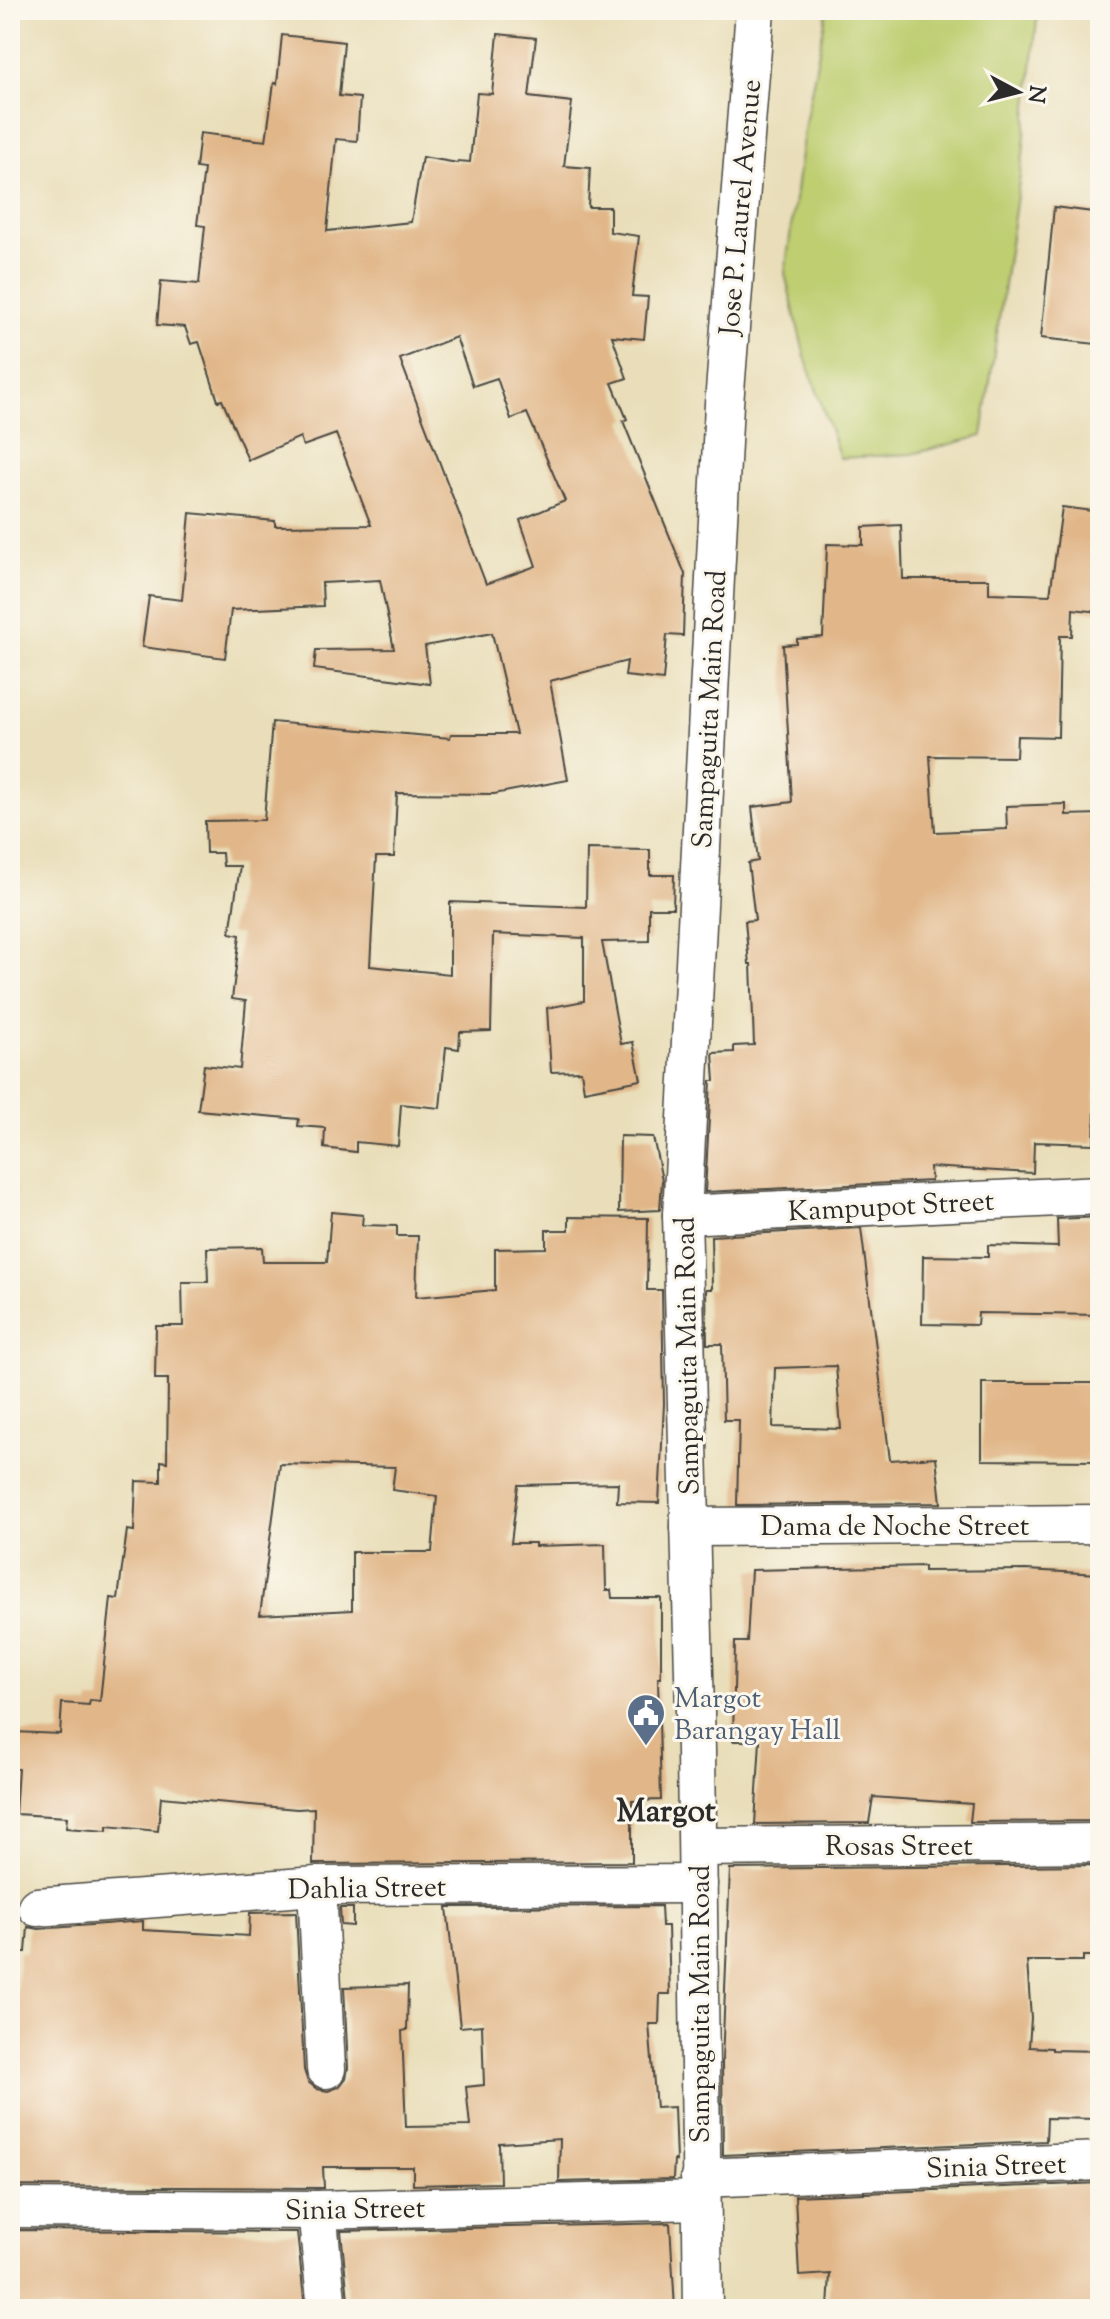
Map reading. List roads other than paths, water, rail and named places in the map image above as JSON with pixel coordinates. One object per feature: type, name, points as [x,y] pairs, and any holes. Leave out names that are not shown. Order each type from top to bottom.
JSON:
[{"type":"street","name":"Jose P. Laurel Avenue","points":[[724,404],[755,10]]},
{"type":"street","name":"Sampaguita Main Road","points":[[703,2309],[698,1865],[682,1215],[724,404]]},
{"type":"street","name":"Kampupot Street","points":[[682,1215],[1100,1195]]},
{"type":"street","name":"Dama de Noche Street","points":[[690,1527],[1100,1524]]},
{"type":"street","name":"Rosas Street","points":[[698,1865],[1100,1843]]},
{"type":"street","name":"Dahlia Street","points":[[37,1907],[317,1886],[698,1865]]},
{"type":"street","points":[[317,1886],[326,2069]]},
{"type":"street","name":"Sinia Street","points":[[10,2208],[317,2210],[700,2189],[1100,2161]]},
{"type":"street","points":[[317,2210],[327,2309]]},
{"type":"place","name":"Margot Barangay Hall","points":[[646,1747]]},
{"type":"district","name":"Margot","points":[[666,1810]]}]
